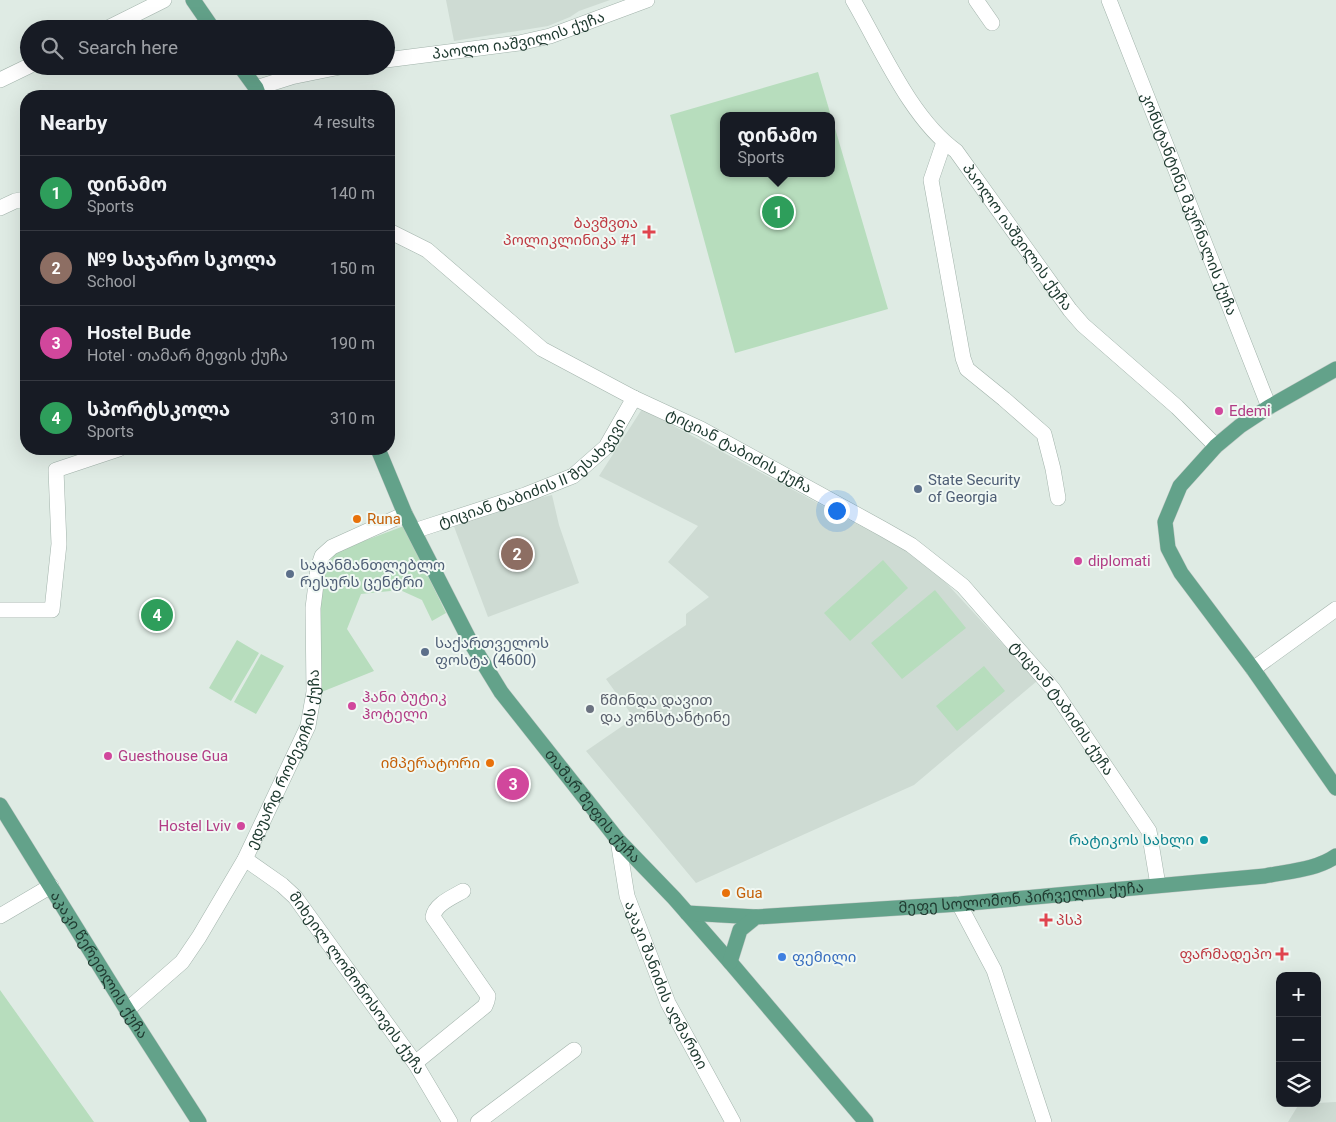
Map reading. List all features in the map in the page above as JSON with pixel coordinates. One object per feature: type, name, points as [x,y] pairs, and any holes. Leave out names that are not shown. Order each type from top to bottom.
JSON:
[{"type":"main road","points":[[193,0],[207,20]]},
{"type":"main road","points":[[246,75],[257,90]]},
{"type":"main road","points":[[1336,369],[1269,407],[1240,426],[1216,446],[1180,486],[1165,522],[1168,548],[1182,573],[1253,669],[1336,788]]},
{"type":"main road","name":"თამარ მეფის ქუჩა","points":[[380,455],[405,514],[471,643],[502,692],[618,840],[687,913],[866,1122]]},
{"type":"main road","name":"აკაკი წერეთლის ქუჩა","points":[[0,805],[199,1122]]},
{"type":"main road","name":"მეფე სოლომონ პირველის ქუჩა","points":[[687,913],[756,917],[959,904],[1265,876],[1308,868],[1327,862],[1336,856]]},
{"type":"main road","points":[[730,962],[740,930],[756,917]]},
{"type":"street","points":[[124,20],[164,0]]},
{"type":"street","name":"პაოლო იაშვილის ქუჩა","points":[[395,59],[519,43],[542,38],[647,0]]},
{"type":"street","name":"პაოლო იაშვილის ქუჩა","points":[[854,0],[901,84],[922,117],[944,142],[956,151],[1070,310],[1083,325],[1177,407],[1216,446]]},
{"type":"street","points":[[976,0],[992,23]]},
{"type":"street","name":"კონსტანტინე მკურნალის ქუჩა","points":[[1109,0],[1269,407]]},
{"type":"street","points":[[0,80],[20,70]]},
{"type":"street","points":[[262,90],[291,77],[301,75]]},
{"type":"street","points":[[944,142],[931,180],[963,358],[967,369],[1004,398],[1044,434],[1058,498]]},
{"type":"street","points":[[0,208],[20,200]]},
{"type":"street","name":"ტიციან ტაბიძის ქუჩა","points":[[395,234],[427,250],[542,349],[634,398],[700,429],[890,533],[911,545],[963,586],[1053,689],[1149,831],[1158,885]]},
{"type":"street","name":"ტიციან ტაბიძის II შესახვევი","points":[[414,531],[525,495],[573,476],[606,447],[634,398]]},
{"type":"street","points":[[0,610],[52,610],[59,544],[56,470],[101,455]]},
{"type":"street","name":"ედუარდ როძევიჩის ქუჩა","points":[[127,1010],[182,962],[199,937],[245,859],[308,726],[314,692],[313,608],[318,568],[322,556],[332,547],[405,514]]},
{"type":"street","points":[[1253,669],[1336,609]]},
{"type":"street","name":"აკაკი შანიძის აღმართი","points":[[618,840],[627,896],[668,1003],[731,1122]]},
{"type":"street","name":"მიხეილ ლომონოსოვის ქუჩა","points":[[245,859],[282,885],[295,897],[415,1063],[450,1122]]},
{"type":"street","points":[[0,916],[51,886]]},
{"type":"street","points":[[415,1063],[485,1006],[488,1001],[488,996],[433,917],[434,911],[438,907],[463,891]]},
{"type":"street","points":[[959,904],[994,970],[1044,1122]]},
{"type":"street","points":[[478,1122],[574,1050]]},
{"type":"shaded area","points":[[446,0],[610,0],[579,11],[548,26],[454,41]]},
{"type":"shaded area","points":[[642,409],[926,561],[1037,681],[914,785],[696,883],[586,751],[634,718],[606,679],[686,625],[686,614],[709,597],[668,562],[698,526],[599,476]]},
{"type":"shaded area","points":[[552,495],[559,525],[579,583],[488,617],[453,524],[493,508]]},
{"type":"shaded area","points":[[1336,1102],[1336,1122],[1288,1122],[1297,1107],[1321,1107],[1321,1103]]},
{"type":"green space","points":[[818,72],[830,112],[720,112],[720,177],[835,177],[835,128],[888,309],[735,353],[670,115]]},
{"type":"green space","points":[[404,526],[446,613],[432,621],[422,600],[400,590],[361,594],[347,629],[374,671],[319,693],[319,593],[324,569],[337,551]]},
{"type":"green space","points":[[883,560],[908,588],[850,641],[824,613]]},
{"type":"green space","points":[[935,590],[966,628],[902,679],[871,643]]},
{"type":"green space","points":[[237,640],[259,653],[231,701],[209,688]]},
{"type":"green space","points":[[261,654],[284,666],[256,714],[234,702]]},
{"type":"green space","points":[[984,666],[1005,691],[957,731],[936,706]]},
{"type":"green space","points":[[0,990],[94,1122],[0,1122]]},
{"type":"place","name":"დინამო","points":[[778,212]]},
{"type":"place","name":"ბავშვთა პოლიკლინიკა #1","points":[[649,232]]},
{"type":"place","name":"Edemi","points":[[1219,411]]},
{"type":"place","name":"State Security of Georgia","points":[[918,489]]},
{"type":"place","name":"Runa","points":[[357,519]]},
{"type":"place","name":"№9 საჯარო სკოლა","points":[[517,554]]},
{"type":"place","name":"diplomati","points":[[1078,561]]},
{"type":"place","name":"საგანმანთლებლო რესურს ცენტრი","points":[[290,574]]},
{"type":"place","name":"სპორტსკოლა","points":[[157,615]]},
{"type":"place","name":"საქართველოს ფოსტა (4600)","points":[[425,652]]},
{"type":"place","name":"ჰანი ბუტიკ ჰოტელი","points":[[352,706]]},
{"type":"place","name":"წმინდა დავით და კონსტანტინე","points":[[590,709]]},
{"type":"place","name":"Guesthouse Gua","points":[[108,756]]},
{"type":"place","name":"იმპერატორი","points":[[490,763]]},
{"type":"place","name":"Hostel Bude","points":[[513,784]]},
{"type":"place","name":"Hostel Lviv","points":[[241,826]]},
{"type":"place","name":"რატიკოს სახლი","points":[[1204,840]]},
{"type":"place","name":"Gua","points":[[726,893]]},
{"type":"place","name":"პსპ","points":[[1046,920]]},
{"type":"place","name":"ფარმადეპო","points":[[1282,954]]},
{"type":"place","name":"ფემილი","points":[[782,957]]}]
